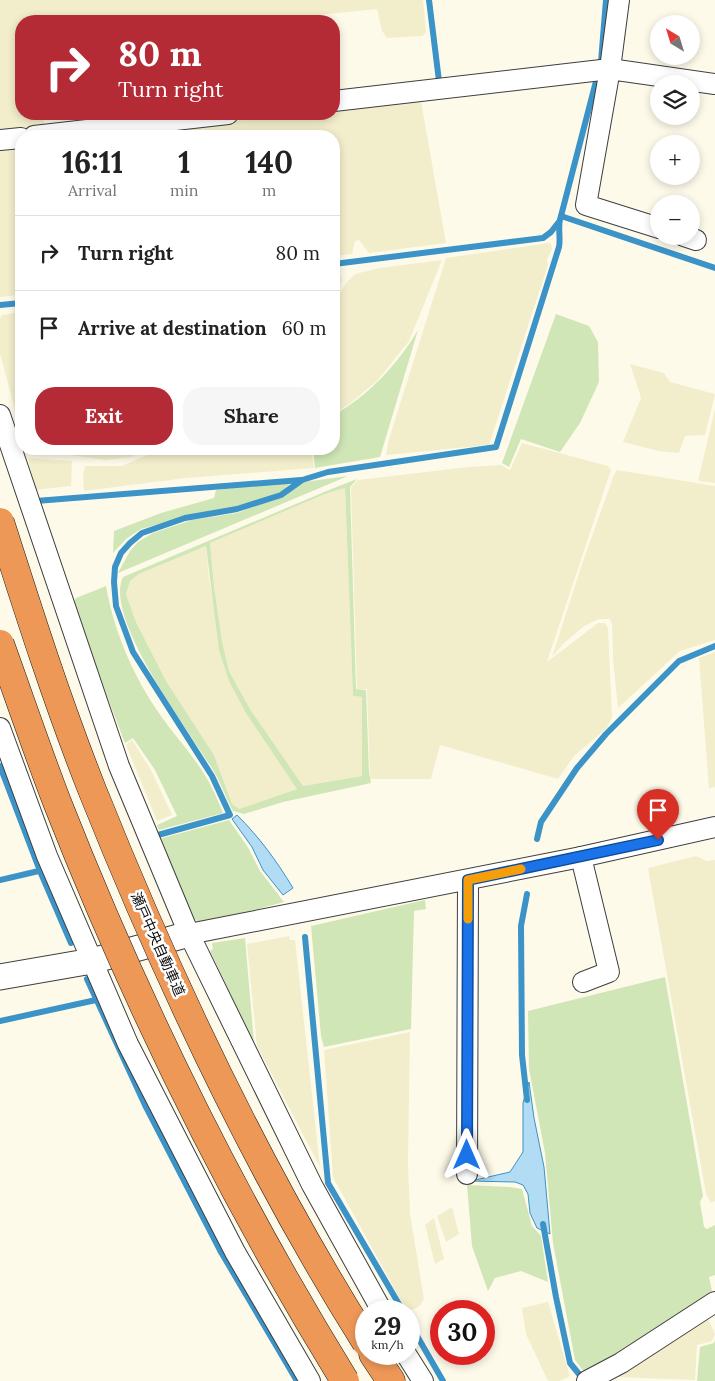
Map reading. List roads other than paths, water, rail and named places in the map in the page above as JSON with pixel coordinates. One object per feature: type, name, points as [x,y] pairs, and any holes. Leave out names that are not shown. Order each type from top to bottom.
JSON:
[{"type":"highway","name":"瀬戸中央自動車道","points":[[0,522],[33,627],[92,790],[148,924],[202,1044],[270,1178],[355,1324]]},
{"type":"highway","points":[[0,644],[57,802],[115,940],[170,1060],[243,1204],[306,1319],[345,1381]]},
{"type":"highway","points":[[380,1365],[390,1381]]},
{"type":"street","points":[[619,0],[602,70],[586,205],[650,225]]},
{"type":"street","points":[[340,101],[602,70],[715,84]]},
{"type":"street","points":[[87,130],[175,120]]},
{"type":"street","points":[[0,140],[15,139]]},
{"type":"street","points":[[0,415],[119,766],[189,934],[312,1185],[376,1300]]},
{"type":"street","points":[[0,728],[47,856],[128,1044],[226,1236],[310,1381]]},
{"type":"street","points":[[0,977],[92,960],[189,934],[468,880],[715,827]]},
{"type":"street","points":[[581,857],[609,972],[583,982]]},
{"type":"street","points":[[467,1174],[468,880]]},
{"type":"street","points":[[586,1381],[622,1363],[715,1302]]},
{"type":"street","points":[[413,1365],[423,1381]]},
{"type":"water","points":[[237,815],[267,850],[293,888],[283,895],[263,870],[252,847],[232,819]]},
{"type":"water","points":[[529,1082],[544,1167],[550,1234],[537,1228],[530,1213],[528,1194],[523,1185],[515,1182],[471,1181],[510,1172],[523,1152],[523,1103]]},
{"type":"waterway","points":[[429,0],[439,81],[444,81]]},
{"type":"waterway","points":[[561,216],[601,62],[606,0]]},
{"type":"waterway","points":[[158,835],[230,815],[212,776],[133,652],[116,606],[115,567],[121,553],[130,543],[142,533],[185,518],[237,509],[281,495],[302,480],[328,472],[496,447],[559,247],[561,216],[715,268]]},
{"type":"waterway","points":[[340,263],[543,238],[558,223]]},
{"type":"waterway","points":[[0,305],[15,304]]},
{"type":"waterway","points":[[36,501],[301,480]]},
{"type":"waterway","points":[[537,839],[541,822],[577,768],[606,734],[679,661],[715,646]]},
{"type":"waterway","points":[[0,766],[40,871],[71,943]]},
{"type":"waterway","points":[[0,880],[43,870]]},
{"type":"waterway","points":[[527,894],[521,926],[522,1055],[527,1100]]},
{"type":"waterway","points":[[305,937],[328,1183],[397,1300]]},
{"type":"waterway","points":[[87,979],[145,1105],[221,1252],[297,1381]]},
{"type":"waterway","points":[[0,1021],[96,1000]]},
{"type":"waterway","points":[[543,1224],[570,1363],[579,1374]]},
{"type":"waterway","points":[[420,1341],[443,1381]]}]
